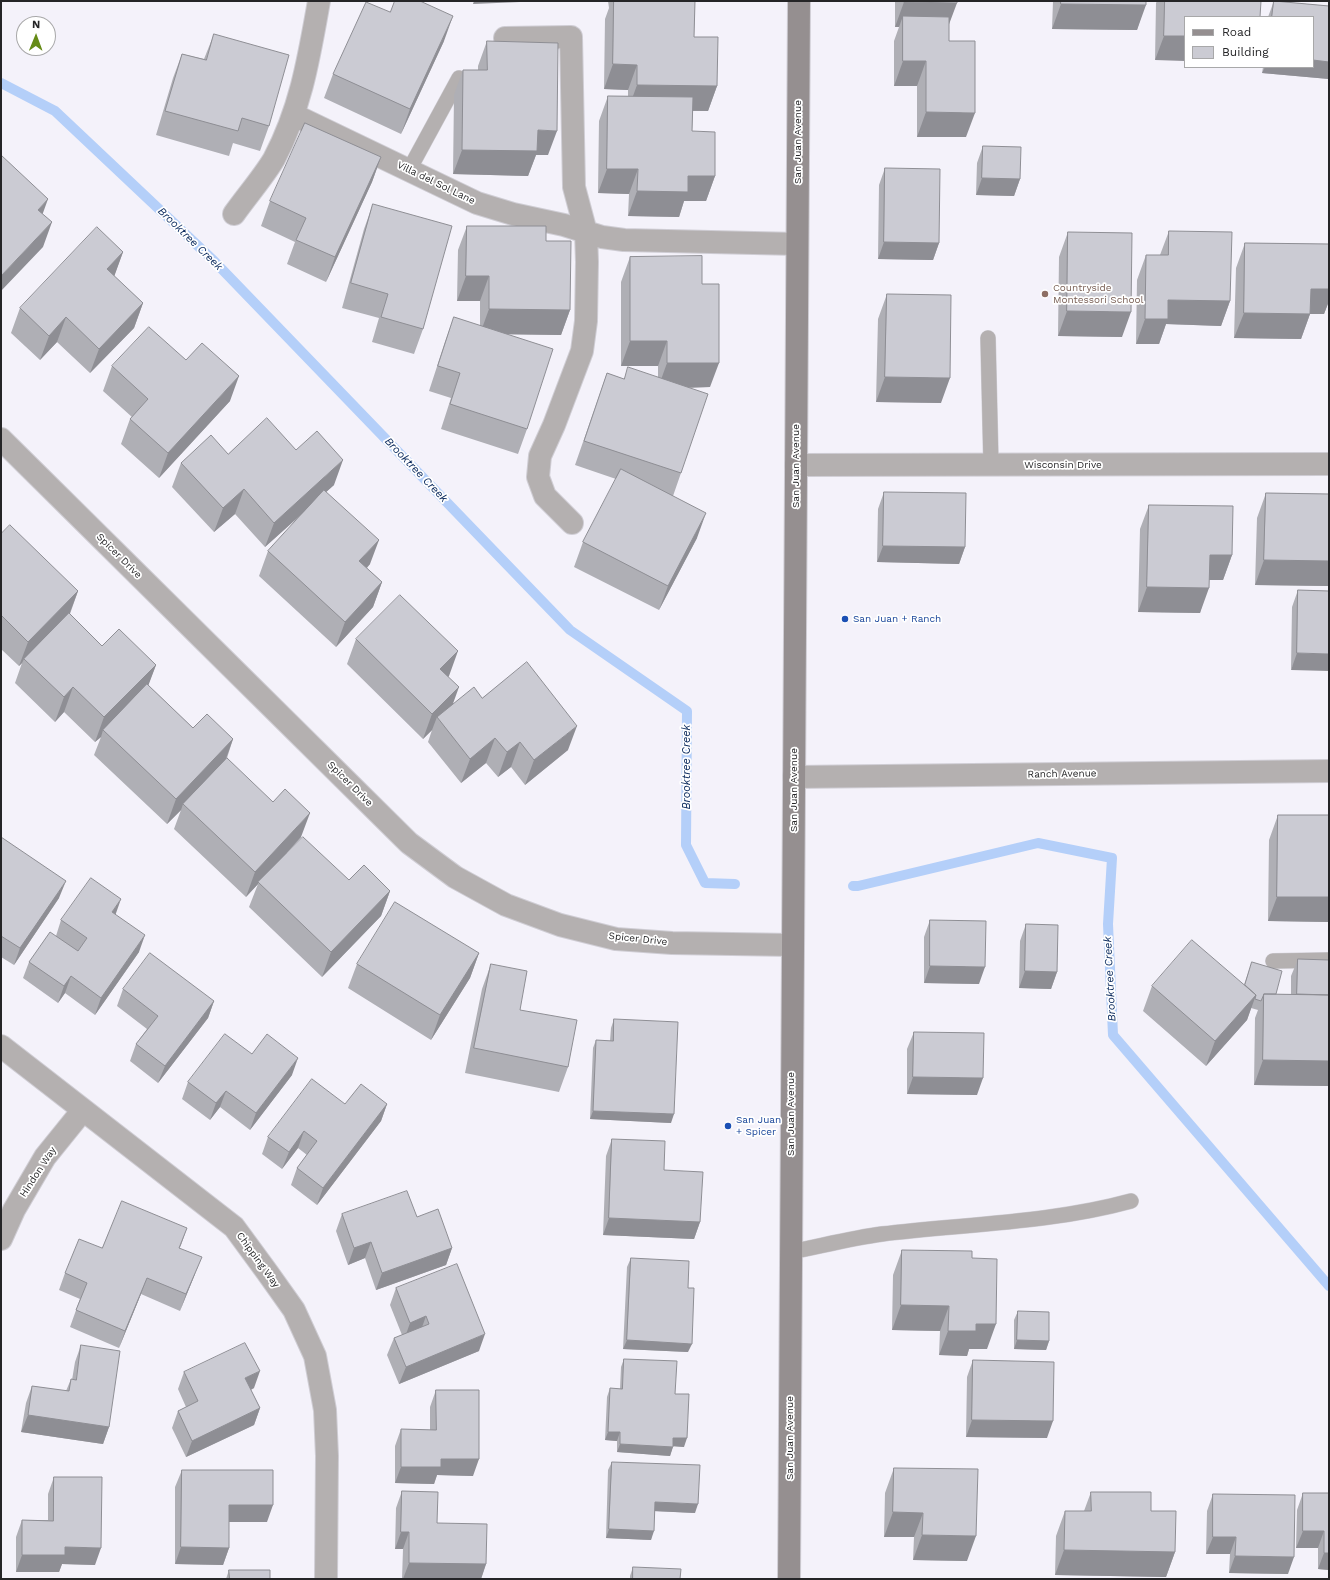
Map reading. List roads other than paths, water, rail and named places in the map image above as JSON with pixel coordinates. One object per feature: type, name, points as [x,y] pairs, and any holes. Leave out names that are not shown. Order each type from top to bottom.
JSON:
[{"type":"main road","name":"San Juan Avenue","points":[[789,1579],[799,1]]},
{"type":"street","points":[[234,214],[273,160],[294,115],[305,77],[319,1]]},
{"type":"street","points":[[505,38],[571,37],[574,187],[586,232],[586,321],[582,351],[554,425],[540,456],[538,477],[545,496],[572,523]]},
{"type":"street","name":"Villa del Sol Lane","points":[[294,115],[477,203],[513,214],[624,240],[797,244]]},
{"type":"street","name":"Spicer Drive","points":[[1,439],[409,843],[455,877],[506,906],[560,926],[616,938],[672,943],[792,945]]},
{"type":"street","name":"Wisconsin Drive","points":[[796,465],[1329,464]]},
{"type":"street","name":"Ranch Avenue","points":[[794,777],[1329,771]]},
{"type":"street","name":"Chipping Way","points":[[1,1046],[234,1227],[294,1310],[315,1356],[325,1410],[328,1456],[326,1579]]},
{"type":"street","name":"Hindon Way","points":[[1,1238],[14,1210],[45,1157],[83,1110]]},
{"type":"lane","points":[[409,170],[459,78]]},
{"type":"lane","points":[[988,338],[991,465]]},
{"type":"lane","points":[[1273,961],[1329,960]]},
{"type":"lane","points":[[790,1252],[880,1234],[1093,1211],[1131,1201]]},
{"type":"waterway","name":"Brooktree Creek","points":[[1,83],[55,111],[214,261],[570,630],[687,711],[686,845],[705,883],[735,884]]},
{"type":"waterway","name":"Brooktree Creek","points":[[853,886],[1038,843],[1112,858],[1108,924],[1113,1035],[1329,1286]]},
{"type":"place","name":"Countryside Montessori School","points":[[1045,294]]},
{"type":"place","name":"San Juan + Ranch","points":[[845,619]]},
{"type":"place","name":"San Juan + Spicer","points":[[728,1126]]}]
